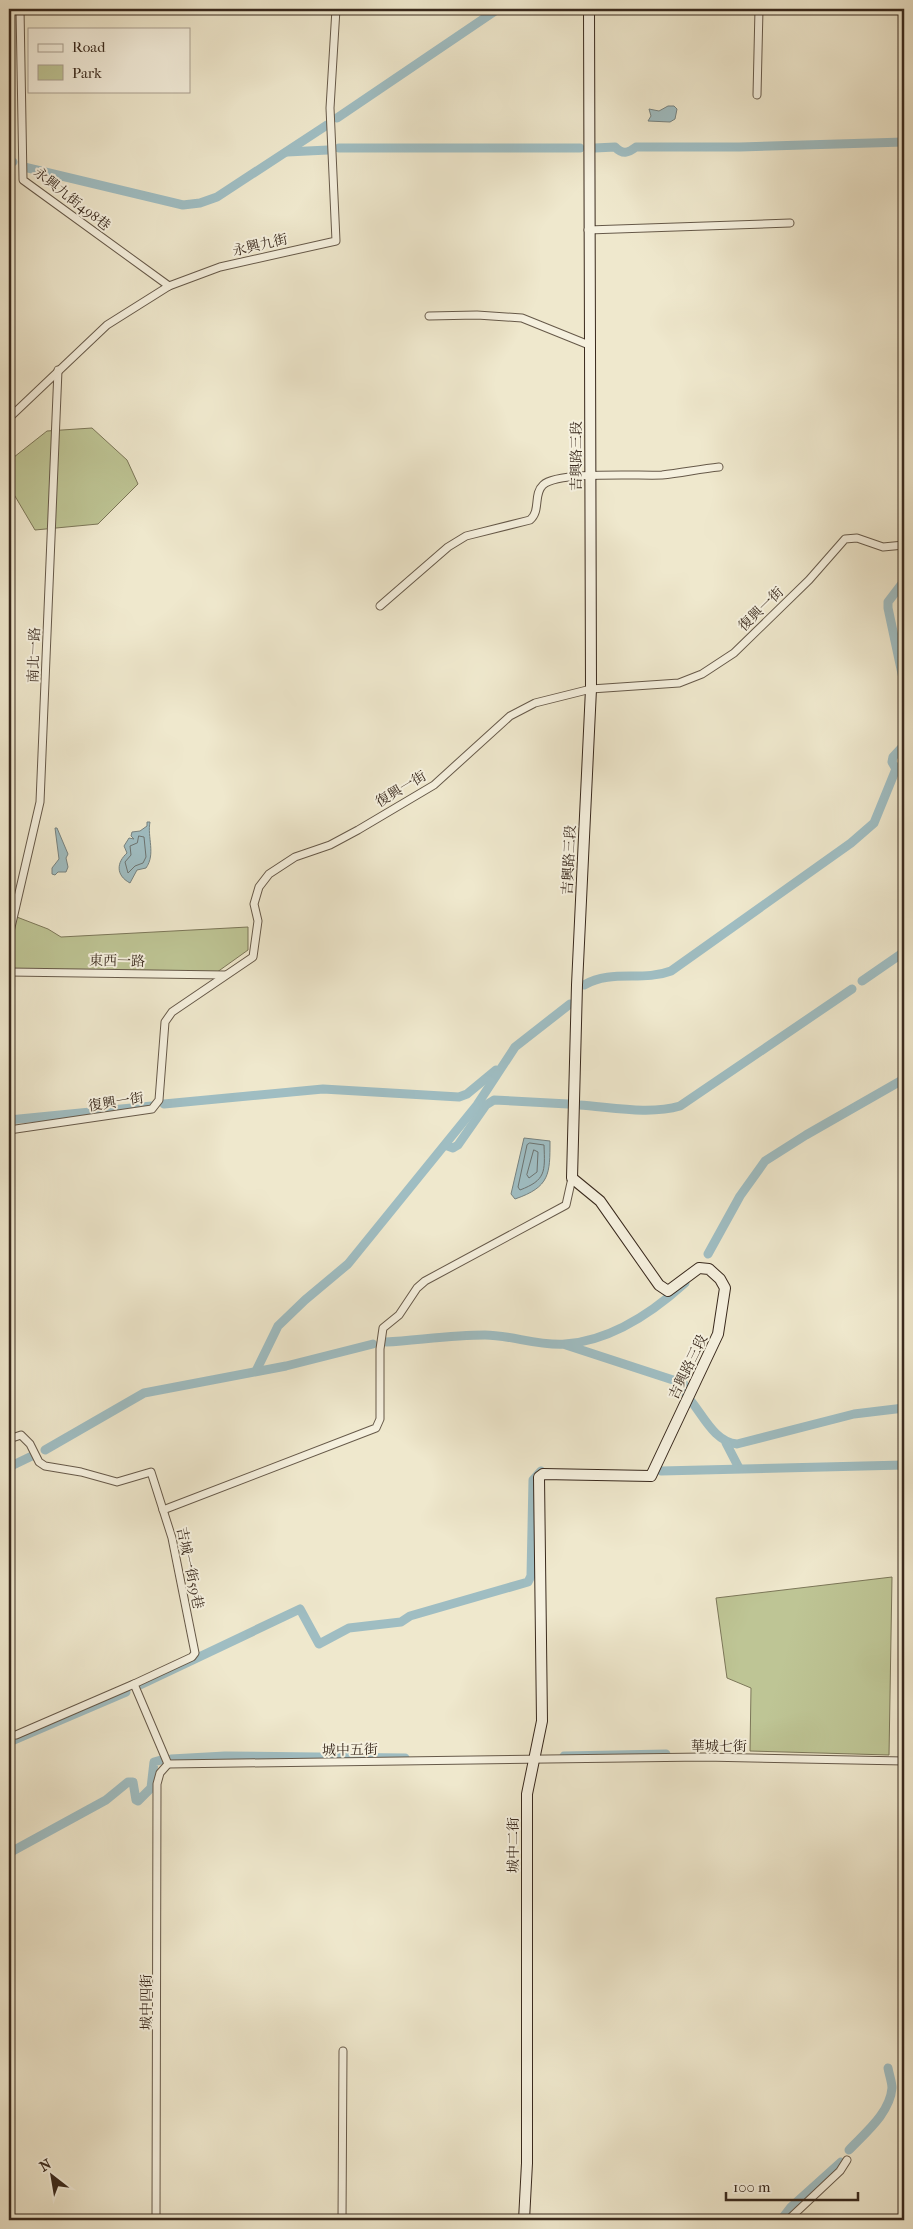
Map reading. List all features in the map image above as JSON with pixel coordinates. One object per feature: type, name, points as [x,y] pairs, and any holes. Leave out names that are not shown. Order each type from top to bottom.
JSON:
[{"type":"street","name":"永興九街498巷","points":[[20,9],[23,180],[169,286]]},
{"type":"street","name":"永興九街","points":[[9,418],[107,324],[169,286],[220,267],[336,241],[330,108],[336,9]]},
{"type":"street","name":"吉興路三段","points":[[543,1474],[651,1476],[718,1334],[725,1288],[720,1279],[709,1269],[699,1268],[668,1291],[659,1285],[600,1201],[572,1178],[576,1101],[577,985],[591,689],[588,230],[589,9]]},
{"type":"street","points":[[757,95],[759,9]]},
{"type":"street","points":[[588,230],[790,223]]},
{"type":"street","points":[[429,316],[478,315],[522,318],[590,345]]},
{"type":"street","name":"南北一路","points":[[9,936],[40,802],[58,370]]},
{"type":"street","points":[[380,606],[448,547],[466,536],[530,520],[536,512],[539,490],[543,484],[590,475],[661,475],[719,467]]},
{"type":"street","name":"復興一街","points":[[9,1130],[152,1109],[159,1100],[165,1022],[172,1012],[253,957],[258,921],[254,904],[259,887],[270,874],[295,856],[330,845],[434,784],[510,716],[535,703],[591,689],[679,683],[702,674],[734,653],[809,580],[845,539],[857,538],[883,547],[904,544]]},
{"type":"street","name":"東西一路","points":[[9,972],[225,975]]},
{"type":"street","points":[[163,1510],[376,1428],[380,1419],[380,1349],[383,1328],[399,1314],[416,1288],[425,1281],[566,1205],[572,1178]]},
{"type":"street","name":"吉城一街59巷","points":[[9,1440],[21,1435],[30,1444],[39,1462],[45,1466],[81,1472],[117,1482],[151,1472],[172,1538],[195,1653],[192,1657],[134,1684]]},
{"type":"street","name":"城中二街","points":[[524,2220],[527,2163],[527,1794],[542,1720],[539,1477],[543,1474]]},
{"type":"street","points":[[16,1735],[134,1684],[168,1764]]},
{"type":"street","name":"華城七街","points":[[533,1760],[704,1757],[904,1761]]},
{"type":"street","name":"城中五街","points":[[168,1764],[533,1760]]},
{"type":"street","name":"城中四街","points":[[156,2220],[158,1784],[160,1773],[168,1764]]},
{"type":"street","points":[[342,2220],[343,2051]]},
{"type":"street","points":[[788,2220],[840,2171],[847,2160]]},
{"type":"green space","points":[[92,428],[127,460],[138,484],[98,524],[35,530],[9,486],[9,461],[47,431]]},
{"type":"green space","points":[[9,914],[48,929],[61,937],[248,927],[248,950],[213,975],[9,970]]},
{"type":"green space","points":[[892,1577],[889,1755],[750,1751],[751,1688],[727,1678],[716,1598]]},
{"type":"water","points":[[668,106],[674,106],[677,109],[675,119],[670,122],[648,121],[651,116],[649,109],[659,111]]},
{"type":"water","points":[[147,822],[150,822],[151,851],[149,863],[146,868],[137,870],[130,883],[122,876],[119,868],[121,860],[127,853],[124,846],[129,838],[134,839],[131,836],[132,832],[140,831],[147,826]]},
{"type":"water","points":[[55,828],[57,828],[68,854],[66,858],[68,867],[66,872],[58,872],[55,875],[52,874],[52,868],[59,859]]},
{"type":"water","points":[[524,1138],[550,1141],[548,1171],[546,1178],[535,1190],[515,1199],[511,1194]]},
{"type":"waterway","points":[[337,118],[498,9]]},
{"type":"waterway","points":[[24,167],[183,205],[200,203],[217,197],[327,125]]},
{"type":"waterway","points":[[595,148],[615,147],[626,152],[636,147],[740,147],[904,142]]},
{"type":"waterway","points":[[339,148],[580,148]]},
{"type":"waterway","points":[[287,152],[328,150]]},
{"type":"waterway","points":[[9,161],[13,162]]},
{"type":"waterway","points":[[904,581],[888,602],[904,683]]},
{"type":"waterway","points":[[584,985],[595,980],[616,976],[649,976],[671,971],[851,843],[874,823],[896,769],[892,762],[893,757],[904,745]]},
{"type":"waterway","points":[[862,981],[904,952]]},
{"type":"waterway","points":[[579,1105],[630,1110],[656,1110],[680,1106],[852,989]]},
{"type":"waterway","points":[[256,1371],[278,1326],[305,1300],[348,1264],[477,1105],[515,1047],[570,1004]]},
{"type":"waterway","points":[[164,1104],[323,1089],[459,1097],[467,1094],[496,1070]]},
{"type":"waterway","points":[[708,1254],[740,1196],[765,1161],[806,1135],[904,1079]]},
{"type":"waterway","points":[[445,1145],[453,1148],[458,1145],[486,1105],[494,1100],[568,1104]]},
{"type":"waterway","points":[[9,1120],[152,1106]]},
{"type":"waterway","points":[[386,1342],[485,1335],[555,1344],[582,1342],[614,1331],[630,1323],[673,1294],[685,1283]]},
{"type":"waterway","points":[[45,1450],[144,1393],[286,1366],[373,1344]]},
{"type":"waterway","points":[[566,1345],[683,1382],[685,1393]]},
{"type":"waterway","points":[[691,1401],[716,1434],[722,1439],[737,1444],[854,1414],[904,1408]]},
{"type":"waterway","points":[[726,1443],[739,1468]]},
{"type":"waterway","points":[[9,1467],[34,1455]]},
{"type":"waterway","points":[[661,1471],[904,1465]]},
{"type":"waterway","points":[[140,1685],[300,1609],[319,1644],[349,1628],[401,1622],[410,1616],[528,1582],[531,1576],[533,1480],[541,1471]]},
{"type":"waterway","points":[[9,1742],[126,1692]]},
{"type":"waterway","points":[[564,1756],[666,1754]]},
{"type":"waterway","points":[[171,1759],[225,1756],[405,1758]]},
{"type":"waterway","points":[[9,1853],[106,1800],[128,1782],[133,1782],[136,1800],[138,1801],[151,1788],[154,1762],[161,1760]]},
{"type":"waterway","points":[[849,2150],[876,2122],[887,2106],[892,2088],[888,2068]]},
{"type":"waterway","points":[[781,2220],[791,2207],[841,2162]]}]
